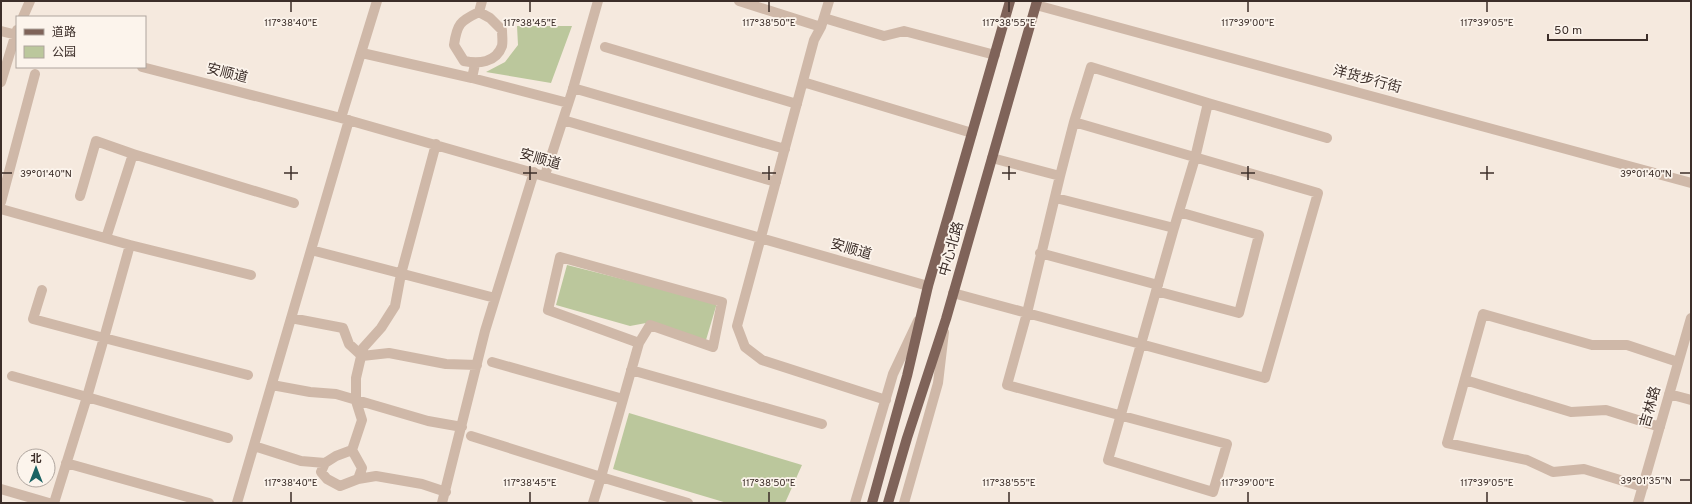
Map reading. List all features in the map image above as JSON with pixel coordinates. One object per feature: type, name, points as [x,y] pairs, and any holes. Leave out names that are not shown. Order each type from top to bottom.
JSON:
[{"type":"main road","name":"中心北路","points":[[872,503],[907,376],[928,286],[1010,1]]},
{"type":"main road","name":"中心北路","points":[[888,503],[907,438],[946,319],[1037,3]]},
{"type":"street","points":[[23,16],[30,1]]},
{"type":"street","points":[[237,503],[311,250],[377,1]]},
{"type":"street","points":[[479,12],[490,18],[502,30],[502,46],[492,59],[475,64],[464,61],[454,45],[456,28],[467,18],[479,12],[482,1]]},
{"type":"street","points":[[545,175],[574,88],[598,1]]},
{"type":"street","points":[[739,1],[884,36],[904,31],[995,55]]},
{"type":"street","points":[[829,1],[823,22],[814,40],[738,326],[745,347],[762,360],[886,400]]},
{"type":"street","name":"洋货步行街","points":[[1037,3],[1691,183]]},
{"type":"street","points":[[1,31],[16,33],[1,82]]},
{"type":"street","points":[[605,47],[797,104]]},
{"type":"street","points":[[362,53],[472,78],[568,103]]},
{"type":"street","points":[[472,78],[475,64]]},
{"type":"street","points":[[1208,103],[1195,158],[1140,344],[1120,415],[1108,460],[1213,492],[1228,444],[1120,415],[1008,385],[1074,122],[1091,67],[1326,138]]},
{"type":"street","name":"安顺道","points":[[146,68],[436,144],[928,286]]},
{"type":"street","points":[[1,202],[35,74]]},
{"type":"street","points":[[803,82],[972,133]]},
{"type":"street","points":[[574,88],[785,149]]},
{"type":"street","points":[[563,120],[776,182]]},
{"type":"street","points":[[953,293],[1265,378],[1318,193],[1074,122]]},
{"type":"street","points":[[80,196],[96,141],[133,154],[294,203]]},
{"type":"street","points":[[358,479],[362,468],[352,450],[362,420],[356,401],[356,378],[363,348],[381,328],[395,306],[401,274],[436,144]]},
{"type":"street","points":[[106,238],[133,154]]},
{"type":"street","points":[[992,158],[1060,176]]},
{"type":"street","points":[[442,503],[495,298],[534,172]]},
{"type":"street","points":[[1056,198],[1174,228]]},
{"type":"street","points":[[1,209],[130,245],[251,275]]},
{"type":"street","points":[[1040,253],[1239,313],[1259,235],[1179,212]]},
{"type":"street","points":[[54,503],[87,397],[130,245]]},
{"type":"street","points":[[311,250],[495,298]]},
{"type":"street","points":[[593,503],[639,343],[650,325],[713,347],[722,302],[560,257],[548,310],[639,343]]},
{"type":"street","points":[[42,290],[33,319],[248,375]]},
{"type":"street","points":[[856,503],[886,400],[892,374],[922,312]]},
{"type":"street","points":[[1642,487],[1584,469],[1553,472],[1527,460],[1447,443],[1483,314],[1592,345],[1627,345],[1678,362]]},
{"type":"street","points":[[291,318],[343,328],[349,344],[362,356],[389,353],[446,364],[477,365]]},
{"type":"street","name":"吉林路","points":[[1638,503],[1691,318]]},
{"type":"street","points":[[904,503],[938,383],[946,319]]},
{"type":"street","points":[[492,362],[623,399]]},
{"type":"street","points":[[631,370],[822,424]]},
{"type":"street","points":[[12,376],[228,438]]},
{"type":"street","points":[[1464,380],[1571,412],[1606,410],[1660,427]]},
{"type":"street","points":[[272,385],[292,390],[336,394],[428,422],[462,427]]},
{"type":"street","points":[[1669,394],[1691,400]]},
{"type":"street","points":[[471,436],[688,503]]},
{"type":"street","points":[[254,446],[301,461],[324,463],[336,456],[352,450]]},
{"type":"street","points":[[66,463],[209,503]]},
{"type":"street","points":[[324,463],[321,472],[327,479],[340,486],[358,479],[376,476],[422,484],[446,492]]},
{"type":"street","points":[[1,489],[49,503]]},
{"type":"green space","points":[[517,26],[572,26],[551,83],[486,72],[505,62],[518,45]]},
{"type":"green space","points":[[567,265],[717,303],[706,340],[646,323],[630,326],[556,305]]},
{"type":"green space","points":[[629,413],[802,465],[785,503],[727,503],[613,469]]}]
